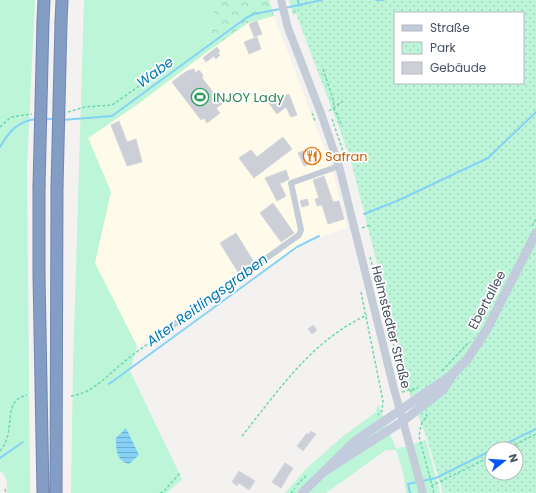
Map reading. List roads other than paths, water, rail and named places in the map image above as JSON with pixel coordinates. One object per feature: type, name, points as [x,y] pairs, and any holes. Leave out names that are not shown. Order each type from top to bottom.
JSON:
[{"type":"highway","points":[[43,493],[39,282],[44,0]]},
{"type":"highway","points":[[56,493],[57,187],[62,0]]},
{"type":"main road","name":"Ebertallee","points":[[325,471],[336,458],[355,441],[453,374],[467,360],[487,329],[534,229]]},
{"type":"main road","name":"Ebertallee","points":[[325,471],[422,408],[443,390],[453,374]]},
{"type":"main road","points":[[302,493],[325,471]]},
{"type":"street","name":"Helmstedter Straße","points":[[281,0],[288,28],[322,116],[339,166],[403,421],[423,492]]},
{"type":"street","points":[[173,325],[299,235],[300,226],[291,183],[339,166]]},
{"type":"water","points":[[126,428],[139,455],[129,464],[121,460],[116,446],[116,438]]},
{"type":"waterway","name":"Wabe","points":[[298,0],[299,6]]},
{"type":"waterway","name":"Wabe","points":[[285,8],[322,0]]},
{"type":"waterway","name":"Wabe","points":[[376,0],[384,0]]},
{"type":"waterway","name":"Wabe","points":[[62,120],[112,116],[246,18],[254,14],[280,9]]},
{"type":"waterway","name":"Alter Reitlingsgraben","points":[[364,214],[397,201],[488,158],[536,112]]},
{"type":"waterway","name":"Wabe","points":[[0,147],[15,127],[25,122],[38,119]]},
{"type":"waterway","name":"Wabe","points":[[44,119],[56,119]]},
{"type":"waterway","name":"Alter Reitlingsgraben","points":[[109,384],[297,247],[319,236]]},
{"type":"waterway","points":[[511,441],[536,429]]},
{"type":"waterway","name":"Alter Reitlingsgraben","points":[[0,458],[23,442]]},
{"type":"waterway","points":[[422,481],[436,478],[484,454]]},
{"type":"waterway","points":[[410,493],[408,484],[418,482]]},
{"type":"place","name":"INJOY Lady","points":[[200,97]]},
{"type":"place","name":"Safran","points":[[312,156]]}]
